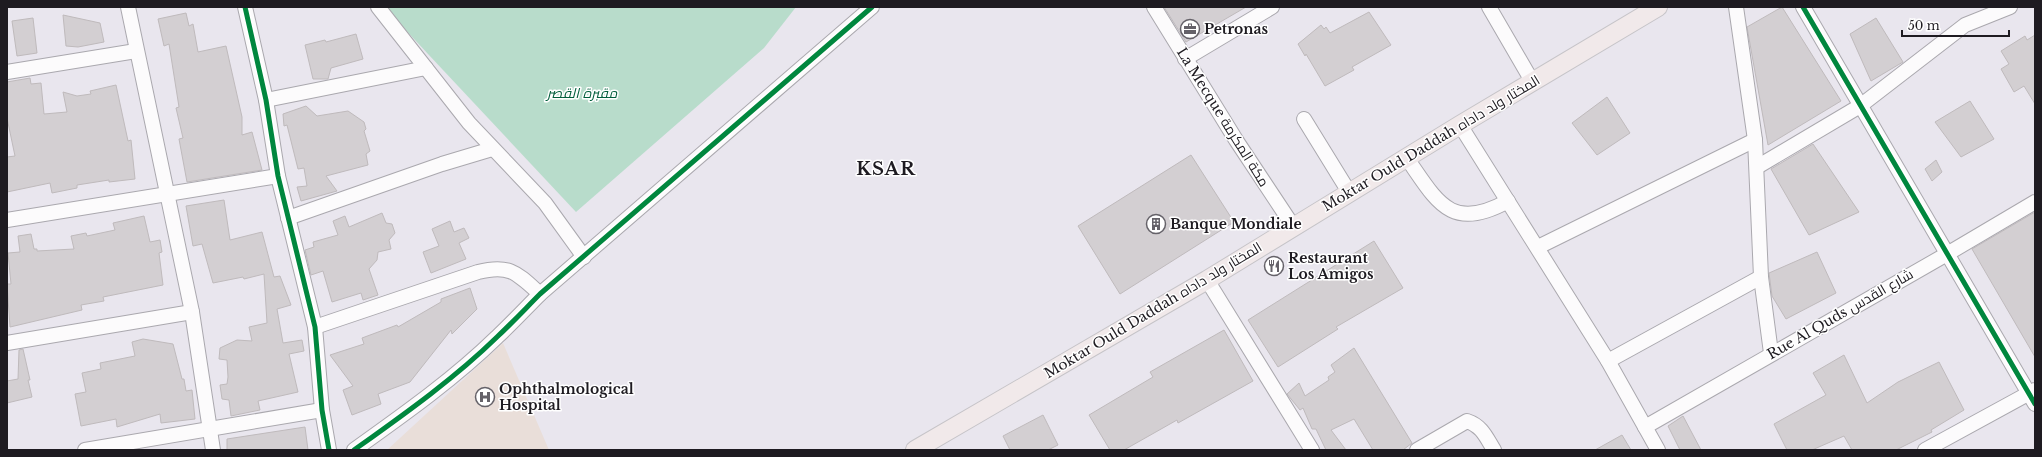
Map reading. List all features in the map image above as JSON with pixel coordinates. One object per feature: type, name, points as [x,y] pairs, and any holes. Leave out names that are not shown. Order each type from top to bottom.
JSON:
[{"type":"main road","name":"Moktar Ould Daddah المختار ولد داداه","points":[[922,448],[1207,280],[1406,157],[1658,7]]},
{"type":"street","points":[[128,7],[136,51],[192,312],[213,450]]},
{"type":"street","points":[[245,7],[266,100],[278,176],[315,327],[322,410],[329,450]]},
{"type":"street","points":[[378,7],[469,123],[492,149],[545,203],[584,257]]},
{"type":"street","points":[[354,450],[405,413],[497,338],[540,294],[872,7]]},
{"type":"street","name":"La Mecque مكة المكرمة","points":[[1154,7],[1185,59],[1293,226]]},
{"type":"street","points":[[1185,59],[1272,7]]},
{"type":"street","points":[[1489,7],[1532,81]]},
{"type":"street","points":[[1736,7],[1755,140],[1761,277],[1772,354]]},
{"type":"street","points":[[1803,7],[1947,254],[2033,396],[1925,450]]},
{"type":"street","points":[[1757,167],[1860,106],[1965,25],[2010,7]]},
{"type":"street","points":[[7,72],[136,51]]},
{"type":"street","points":[[266,100],[426,68]]},
{"type":"street","points":[[1304,119],[1349,192]]},
{"type":"street","points":[[1460,125],[1538,247],[1608,361],[1658,450]]},
{"type":"street","points":[[1538,247],[1755,140]]},
{"type":"street","points":[[288,218],[442,164],[492,149]]},
{"type":"street","points":[[1406,157],[1434,196],[1446,208],[1462,214],[1478,214],[1508,201]]},
{"type":"street","points":[[7,220],[278,176]]},
{"type":"street","name":"Rue Al Quds شارع القدس","points":[[1645,426],[1947,254],[2035,202]]},
{"type":"street","points":[[315,327],[478,272],[494,268],[507,269],[520,275],[540,294]]},
{"type":"street","points":[[1608,361],[1761,277]]},
{"type":"street","points":[[1207,280],[1312,450]]},
{"type":"street","points":[[7,343],[192,312]]},
{"type":"street","points":[[85,450],[322,410]]},
{"type":"street","points":[[1417,450],[1467,421],[1476,424],[1482,429],[1494,450]]},
{"type":"shaded area","name":"Ophthalmological Hospital","points":[[503,343],[549,450],[387,450]]},
{"type":"green space","name":"مقبرة القصر","points":[[384,7],[796,7],[764,48],[576,212]]},
{"type":"building","name":"Petronas","points":[[1164,7],[1246,7],[1186,42]]},
{"type":"building","points":[[1782,7],[1841,101],[1768,145],[1747,27]]},
{"type":"building","points":[[1369,12],[1391,45],[1352,67],[1354,70],[1325,86],[1306,54],[1305,56],[1298,44],[1321,25],[1324,29],[1326,27],[1330,33]]},
{"type":"building","points":[[186,13],[189,26],[193,24],[198,52],[226,46],[242,117],[242,135],[252,132],[262,170],[187,182],[179,139],[183,138],[176,108],[179,107],[169,44],[164,46],[158,19]]},
{"type":"building","points":[[63,15],[100,23],[104,42],[78,47],[66,46]]},
{"type":"building","points":[[33,18],[37,53],[17,56],[12,21]]},
{"type":"building","points":[[1876,18],[1903,62],[1871,81],[1850,34]]},
{"type":"building","points":[[356,34],[363,59],[331,68],[328,79],[313,79],[305,45],[325,40],[326,42]]},
{"type":"building","points":[[2035,35],[2035,104],[2024,86],[2014,92],[2001,69],[2009,64],[2001,51],[2025,36],[2027,40]]},
{"type":"building","points":[[30,78],[31,84],[41,83],[44,114],[67,112],[63,92],[77,96],[91,94],[90,91],[116,85],[128,141],[131,140],[135,179],[109,182],[109,180],[77,185],[77,188],[52,193],[50,183],[7,192],[7,157],[15,156],[7,118],[7,82]]},
{"type":"building","points":[[1607,97],[1630,133],[1597,155],[1572,123]]},
{"type":"building","points":[[1970,101],[1994,139],[1961,157],[1935,122]]},
{"type":"building","points":[[306,106],[317,116],[348,111],[364,122],[366,129],[364,131],[370,151],[366,154],[368,165],[326,176],[337,191],[301,201],[297,187],[307,186],[304,168],[298,169],[287,125],[284,126],[283,114]]},
{"type":"building","points":[[1813,144],[1859,212],[1809,235],[1771,169]]},
{"type":"building","name":"Banque Mondiale","points":[[1191,155],[1234,222],[1120,294],[1078,226]]},
{"type":"building","points":[[1936,160],[1942,172],[1932,181],[1925,169]]},
{"type":"building","points":[[224,200],[230,240],[262,232],[274,277],[280,276],[291,305],[277,309],[283,343],[302,340],[304,351],[289,354],[298,392],[258,401],[260,410],[231,416],[229,400],[222,399],[220,385],[227,384],[228,377],[227,360],[219,359],[220,348],[237,340],[252,341],[249,327],[267,323],[264,274],[244,279],[243,277],[213,283],[202,244],[193,246],[186,206]]},
{"type":"building","points":[[2035,212],[2035,357],[1972,249]]},
{"type":"building","points":[[382,213],[386,223],[392,224],[395,233],[389,240],[391,249],[378,252],[377,260],[369,269],[378,295],[363,300],[361,293],[332,302],[323,271],[311,275],[305,250],[314,247],[313,242],[338,235],[333,221],[345,216],[349,227]]},
{"type":"building","points":[[144,216],[150,242],[160,240],[162,252],[159,253],[163,285],[103,297],[104,301],[81,305],[82,310],[10,327],[7,284],[11,284],[8,253],[20,252],[18,236],[31,234],[34,249],[37,249],[37,251],[74,249],[71,236],[86,233],[87,236],[115,230],[113,223]]},
{"type":"building","points":[[450,221],[454,232],[464,228],[469,238],[459,243],[466,259],[431,273],[423,252],[439,246],[432,229]]},
{"type":"building","points":[[1374,241],[1403,288],[1336,327],[1338,329],[1278,367],[1248,320]]},
{"type":"building","points":[[1817,252],[1836,293],[1786,319],[1772,296],[1769,273]]},
{"type":"building","points":[[470,288],[477,309],[452,334],[451,330],[410,382],[378,394],[381,404],[352,415],[343,390],[353,386],[330,355],[364,344],[362,338],[397,325],[398,327],[441,302],[441,299]]},
{"type":"building","points":[[1224,330],[1253,381],[1178,423],[1177,420],[1124,450],[1110,450],[1089,415],[1153,377],[1150,372]]},
{"type":"building","points":[[143,339],[173,344],[182,379],[184,379],[186,391],[192,390],[195,419],[161,423],[160,414],[117,427],[116,419],[81,426],[75,394],[86,392],[82,373],[101,369],[100,363],[135,356],[132,342]]},
{"type":"building","points":[[1354,348],[1412,443],[1403,450],[1373,450],[1354,419],[1331,430],[1346,450],[1326,450],[1316,429],[1312,429],[1303,408],[1300,410],[1287,394],[1299,383],[1305,396],[1329,380],[1328,377],[1335,372],[1331,365]]},
{"type":"building","points":[[23,349],[32,397],[7,403],[7,381],[18,379],[19,350]]},
{"type":"building","points":[[1844,355],[1867,403],[1898,382],[1939,362],[1964,410],[1931,430],[1932,432],[1896,450],[1852,450],[1844,436],[1812,450],[1787,450],[1774,424],[1826,395],[1813,373]]},
{"type":"building","points":[[1043,415],[1058,445],[1048,450],[1010,450],[1003,436]]},
{"type":"building","points":[[1683,416],[1701,450],[1680,450],[1668,426]]},
{"type":"building","points":[[305,427],[308,450],[227,450],[227,439]]},
{"type":"building","points":[[1622,435],[1631,450],[1595,450]]},
{"type":"cycle path","points":[[245,7],[266,100],[278,176],[315,327],[322,410],[329,450]]},
{"type":"cycle path","points":[[354,450],[446,382],[503,332],[540,294],[872,7]]},
{"type":"cycle path","points":[[1803,7],[2035,404]]},
{"type":"place","name":"Petronas","points":[[1190,29]]},
{"type":"place","name":"Banque Mondiale","points":[[1156,224]]},
{"type":"place","name":"Restaurant Los Amigos","points":[[1274,266]]},
{"type":"place","name":"Ophthalmological Hospital","points":[[485,397]]},
{"type":"district","name":"KSAR","points":[[886,169]]}]
